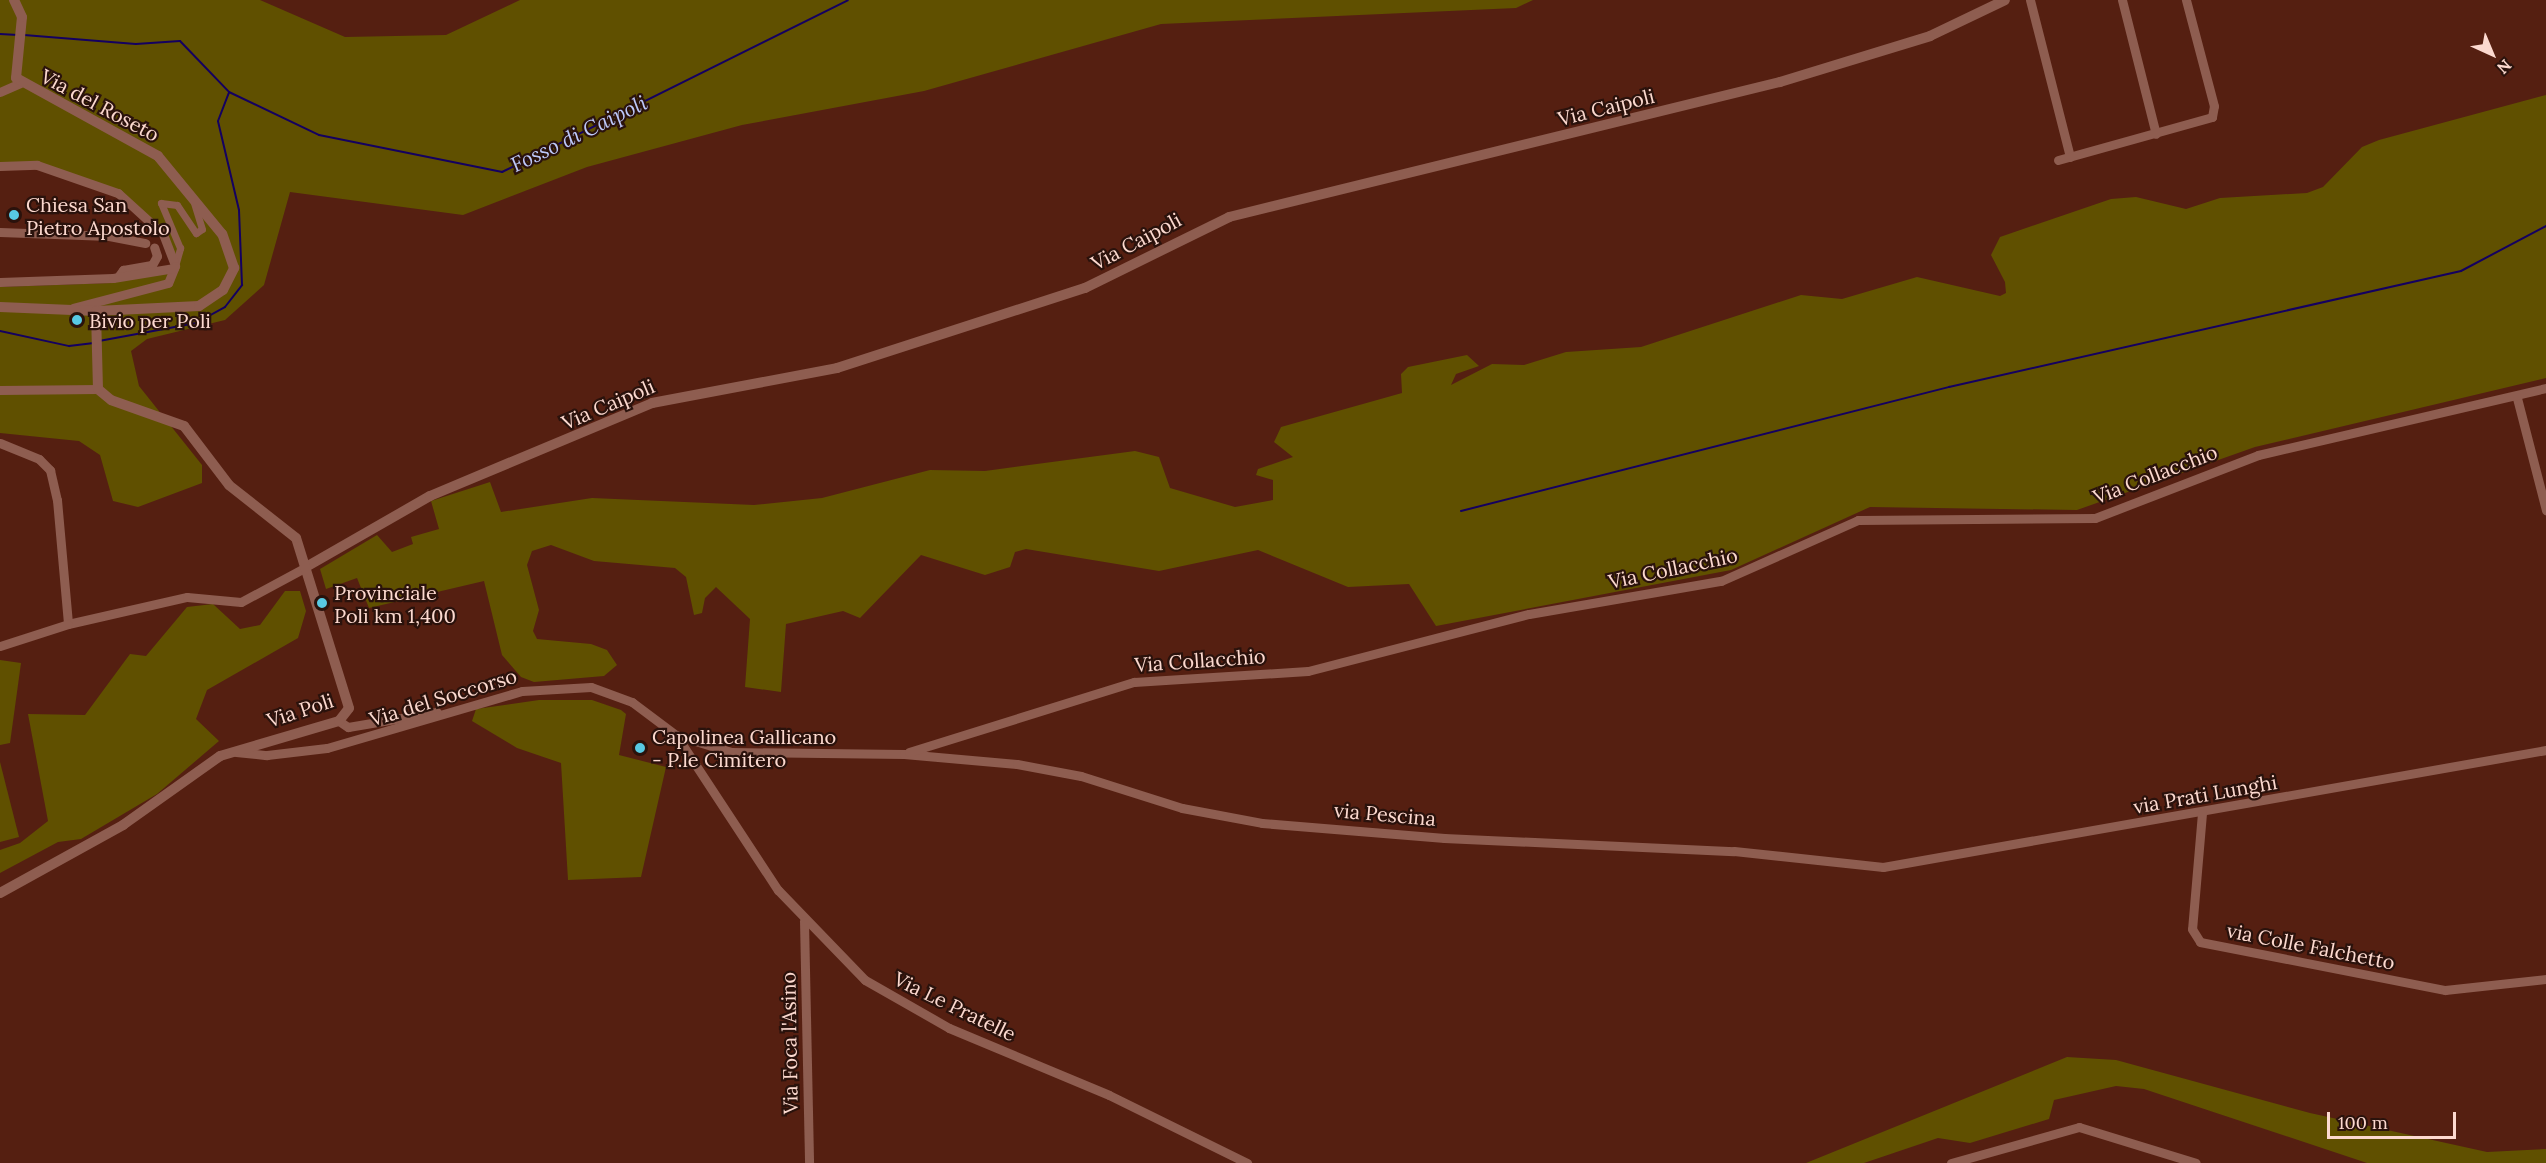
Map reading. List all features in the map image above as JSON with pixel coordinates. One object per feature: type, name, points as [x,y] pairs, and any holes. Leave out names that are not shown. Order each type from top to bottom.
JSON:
[{"type":"street","points":[[0,92],[20,83],[13,71],[22,17],[14,0]]},
{"type":"street","name":"Via Caipoli","points":[[306,567],[430,496],[652,403],[837,368],[1085,288],[1224,218],[1780,82],[1938,33],[2005,0]]},
{"type":"street","points":[[2030,0],[2070,157]]},
{"type":"street","points":[[2122,0],[2156,135]]},
{"type":"street","points":[[2058,160],[2156,135],[2212,117],[2214,106],[2186,0]]},
{"type":"street","name":"Via del Roseto","points":[[0,307],[96,311],[199,306],[223,290],[232,273],[233,256],[194,197],[147,148],[20,83]]},
{"type":"street","points":[[0,166],[32,164],[118,193],[163,234],[174,268]]},
{"type":"street","points":[[65,311],[164,286],[174,268],[180,248],[160,203],[177,205],[196,233],[202,229],[194,197]]},
{"type":"street","points":[[0,232],[16,234],[52,232],[150,245],[158,256],[152,265],[123,270],[118,277]]},
{"type":"street","points":[[0,282],[118,277],[174,268]]},
{"type":"street","points":[[0,390],[96,384],[96,311]]},
{"type":"street","name":"Via Poli","points":[[0,892],[123,825],[230,751],[339,721],[349,710],[347,692],[306,567],[292,534],[229,485],[187,428],[111,400],[96,384]]},
{"type":"street","name":"Via Collacchio","points":[[904,754],[1129,683],[1308,671],[1530,614],[1721,581],[1858,520],[2088,519],[2258,455],[2517,398],[2546,388]]},
{"type":"street","points":[[2517,398],[2546,510]]},
{"type":"street","points":[[0,443],[39,459],[50,470],[57,500],[68,624]]},
{"type":"street","points":[[0,646],[68,624],[187,597],[241,602],[306,567]]},
{"type":"street","name":"Via del Soccorso","points":[[230,751],[267,755],[333,747],[528,690],[591,687],[632,702],[676,735],[744,753],[904,754]]},
{"type":"street","points":[[339,721],[348,727],[448,712]]},
{"type":"street","name":"Via Le Pratelle","points":[[676,735],[738,835],[804,921],[844,962],[895,999],[1247,1163]]},
{"type":"street","name":"via Prati Lunghi","points":[[1869,867],[1906,865],[2546,750]]},
{"type":"street","name":"via Pescina","points":[[904,754],[1056,771],[1182,808],[1253,822],[1444,838],[1719,850],[1869,867]]},
{"type":"street","name":"via Colle Falchetto","points":[[2202,813],[2192,929],[2203,944],[2445,990],[2546,979]]},
{"type":"street","name":"Via Foca l'Asino","points":[[804,921],[809,1163]]},
{"type":"street","points":[[1951,1163],[2079,1127],[2196,1163]]},
{"type":"shaded area","points":[[0,0],[260,0],[345,37],[446,35],[520,0],[1533,0],[1516,8],[1161,24],[924,91],[742,125],[587,167],[463,215],[290,192],[264,285],[225,320],[147,339],[131,351],[139,386],[202,465],[202,483],[138,507],[113,501],[100,455],[79,441],[0,433],[0,287],[112,283],[175,266],[169,246],[136,206],[55,171],[0,166]]},
{"type":"shaded area","points":[[2546,95],[2546,378],[2255,447],[2077,510],[1870,507],[1731,570],[1436,626],[1409,584],[1348,587],[1258,550],[1159,571],[1026,549],[1015,552],[1010,567],[985,575],[921,555],[860,618],[843,611],[786,624],[781,692],[745,687],[750,619],[716,587],[705,598],[702,613],[694,615],[686,577],[675,568],[594,561],[551,545],[532,551],[527,565],[539,610],[533,631],[537,639],[591,644],[607,650],[617,665],[604,676],[534,682],[521,677],[502,655],[484,581],[369,608],[357,578],[326,589],[320,569],[377,535],[392,552],[413,544],[411,537],[439,529],[431,501],[490,482],[501,512],[592,498],[754,505],[822,498],[930,470],[985,471],[1135,451],[1159,457],[1170,488],[1235,507],[1273,500],[1273,480],[1256,475],[1258,469],[1293,457],[1274,442],[1281,427],[1402,393],[1401,374],[1408,367],[1467,355],[1479,366],[1456,374],[1451,385],[1492,364],[1524,365],[1566,352],[1641,347],[1801,295],[1842,299],[1917,277],[2000,296],[2006,293],[2005,282],[1991,255],[2000,237],[2111,199],[2136,197],[2186,209],[2220,198],[2307,193],[2323,187],[2362,147],[2379,140]]},
{"type":"shaded area","points":[[285,591],[300,591],[306,611],[298,638],[207,690],[196,719],[219,741],[157,794],[81,839],[58,842],[0,873],[0,850],[20,843],[48,821],[28,714],[85,715],[130,654],[146,656],[187,607],[213,604],[240,629],[260,625]]},
{"type":"shaded area","points":[[0,660],[21,663],[10,743],[0,745]]},
{"type":"shaded area","points":[[539,700],[592,700],[621,710],[626,714],[619,755],[666,767],[641,877],[568,880],[561,763],[517,748],[472,721],[476,709]]},
{"type":"shaded area","points":[[0,762],[19,837],[0,842]]},
{"type":"shaded area","points":[[2067,1057],[2116,1060],[2310,1113],[2487,1152],[2546,1149],[2546,1163],[2367,1163],[2144,1089],[2116,1086],[2054,1100],[2049,1119],[1970,1143],[1938,1138],[1864,1163],[1806,1163]]},
{"type":"waterway","name":"Fosso di Caipoli","points":[[99,341],[196,323],[225,307],[242,285],[239,210],[218,121],[229,92],[319,135],[502,172],[848,0]]},
{"type":"waterway","name":"Fosso di Caipoli","points":[[0,34],[18,35]]},
{"type":"waterway","name":"Fosso di Caipoli","points":[[24,35],[136,44],[180,41],[229,92]]},
{"type":"waterway","points":[[1461,511],[1949,387],[2461,271],[2546,226]]},
{"type":"waterway","name":"Fosso di Caipoli","points":[[0,331],[69,346],[94,343]]},
{"type":"place","name":"Chiesa San Pietro Apostolo","points":[[14,215]]},
{"type":"place","name":"Bivio per Poli","points":[[77,320]]},
{"type":"place","name":"Provinciale Poli km 1,400","points":[[322,603]]},
{"type":"place","name":"Capolinea Gallicano - P.le Cimitero","points":[[640,748]]}]
